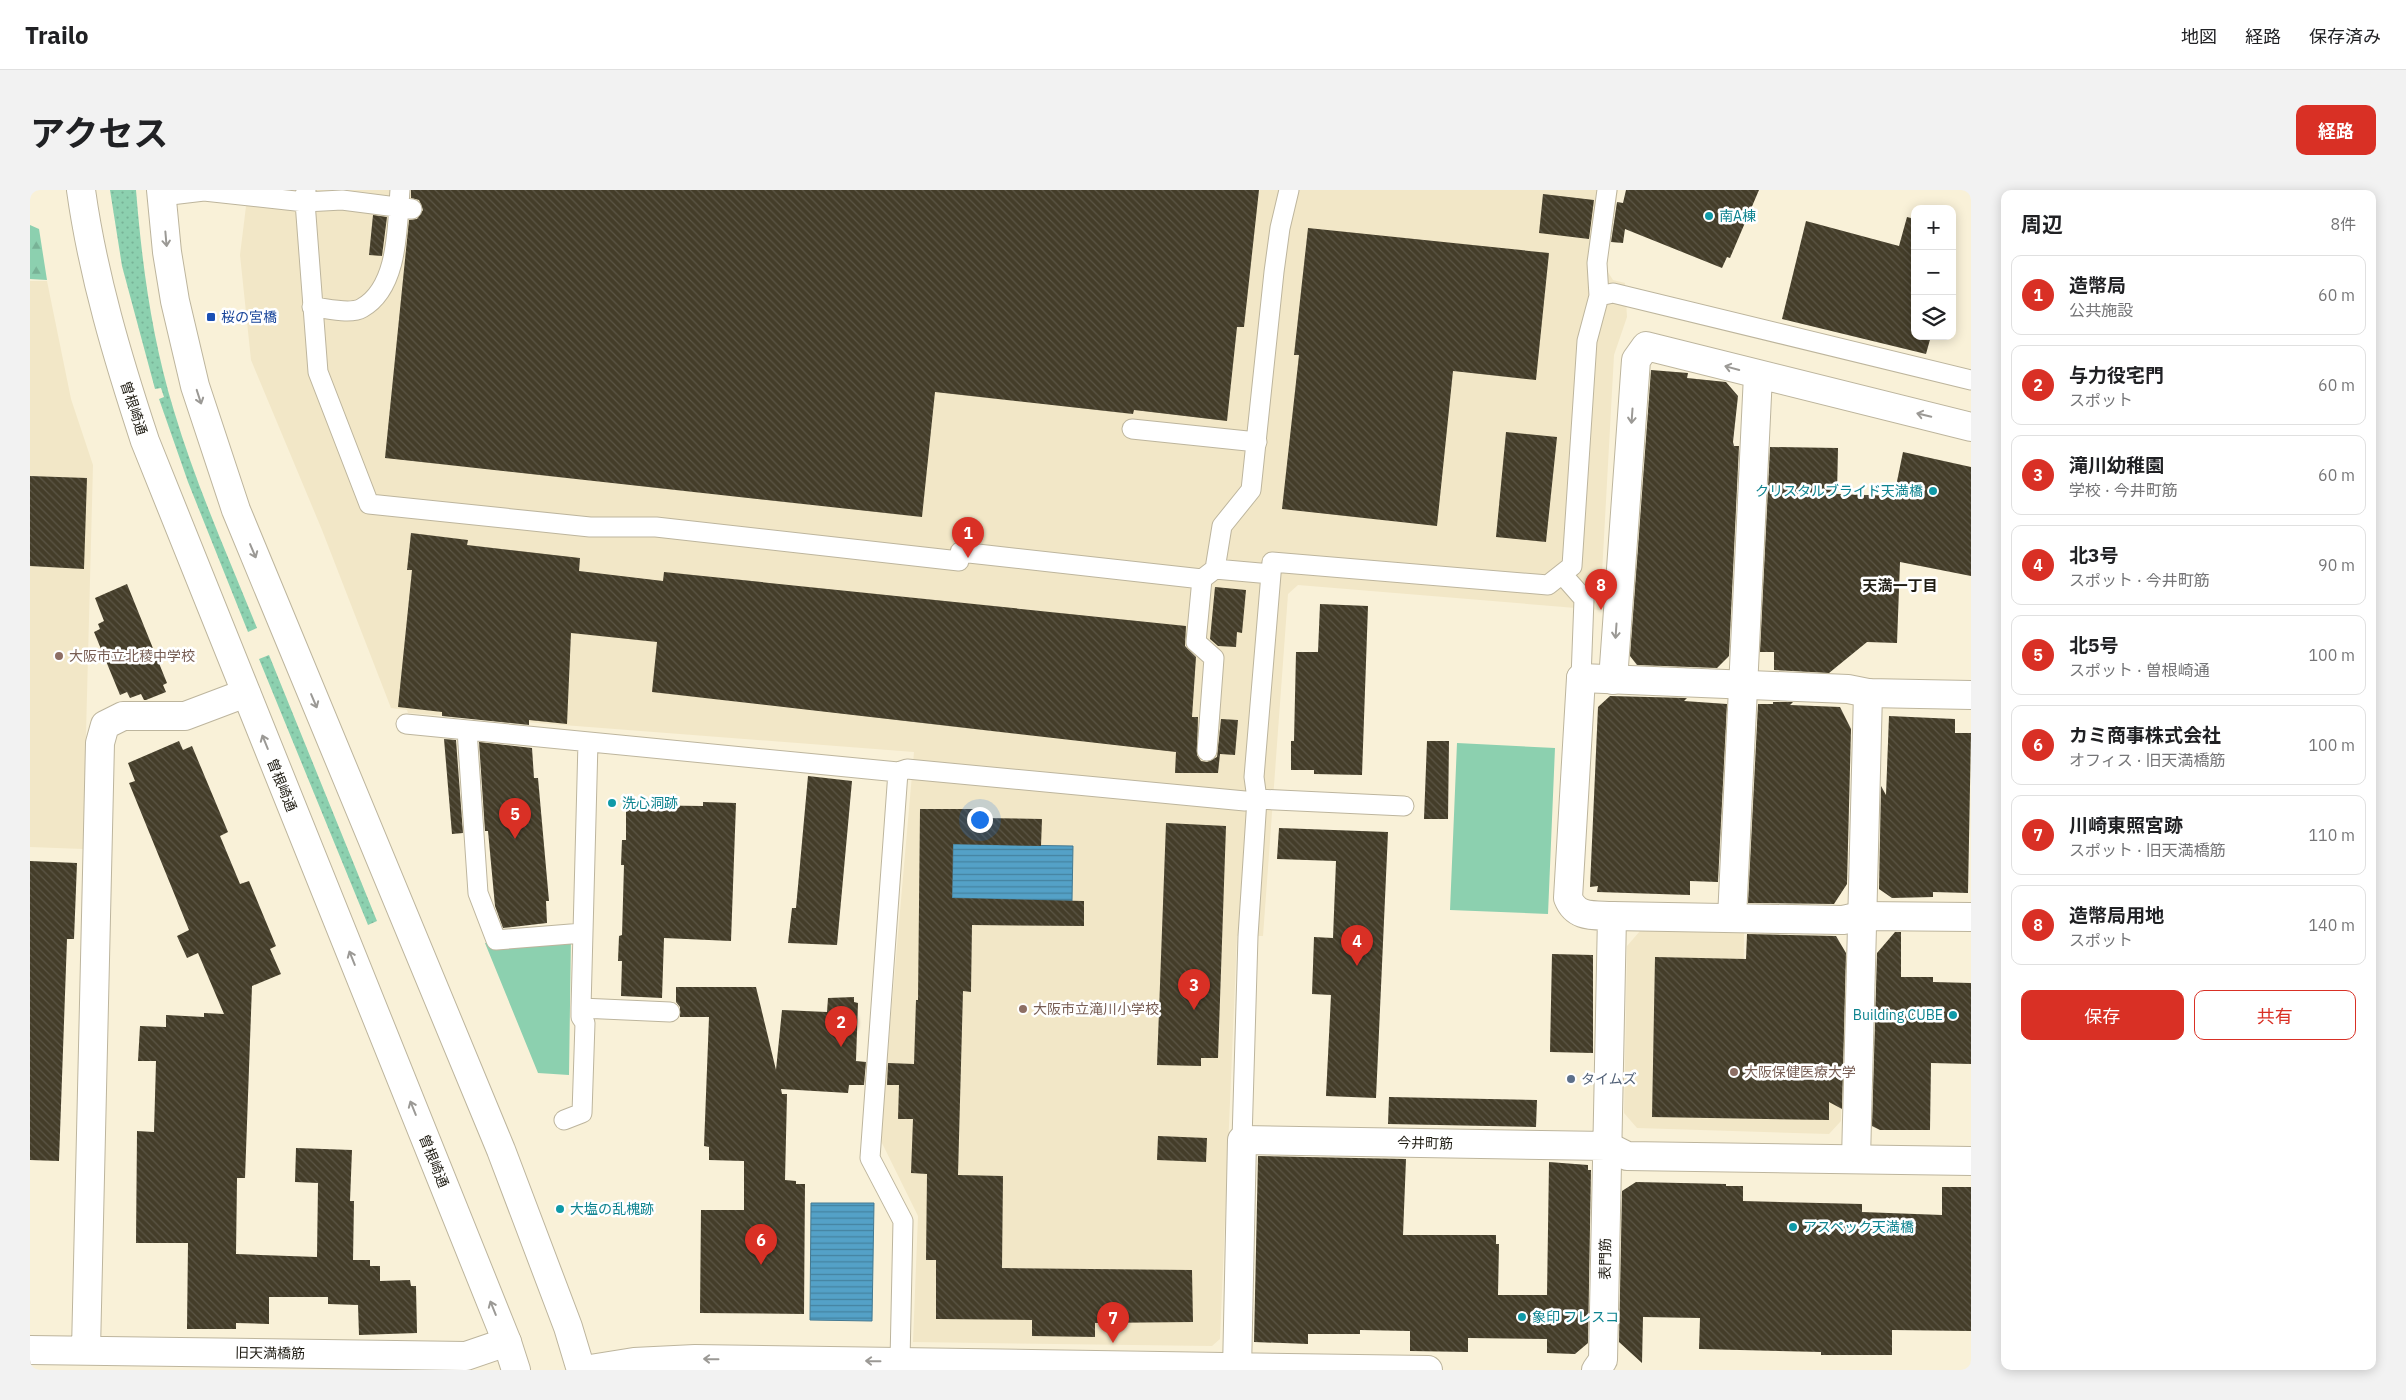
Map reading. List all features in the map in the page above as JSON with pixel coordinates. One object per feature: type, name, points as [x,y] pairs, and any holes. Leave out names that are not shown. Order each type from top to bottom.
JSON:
[{"type":"main road","name":"曽根崎通","points":[[81,190],[94,265],[116,352],[145,441],[507,1342],[516,1370]]},
{"type":"main road","points":[[162,193],[167,252],[175,301],[195,386],[236,510],[501,1150],[583,1370],[634,1362],[695,1359],[1428,1370]]},
{"type":"main road","points":[[1613,680],[1636,360],[1646,346],[1758,376],[1971,427]]},
{"type":"main road","points":[[1732,918],[1745,685],[1758,376]]},
{"type":"main road","points":[[1971,695],[1581,678],[1568,898],[1572,907],[1586,915],[1843,920],[1861,916],[1971,917]]},
{"type":"main road","points":[[1856,1159],[1868,692]]},
{"type":"main road","points":[[86,1350],[100,744],[105,725],[123,716],[186,716],[246,693]]},
{"type":"main road","name":"表門筋","points":[[1596,1370],[1603,1360],[1612,916]]},
{"type":"main road","points":[[1237,1368],[1242,1140]]},
{"type":"main road","name":"今井町筋","points":[[1242,1140],[1607,1146]]},
{"type":"main road","points":[[1607,1146],[1628,1156],[1971,1161]]},
{"type":"main road","name":"旧天満橋筋","points":[[30,1350],[466,1356],[507,1342]]},
{"type":"lane","points":[[1207,751],[1214,658],[1196,642],[1209,574],[1222,526],[1251,490],[1274,272],[1280,228],[1289,190]]},
{"type":"lane","points":[[1242,1140],[1248,936],[1257,799],[1254,777],[1272,562],[1548,585],[1572,566],[1587,341],[1599,296],[1597,263],[1607,190]]},
{"type":"lane","points":[[162,193],[204,191],[404,202],[390,275],[377,293],[362,308],[352,311],[312,307]]},
{"type":"lane","points":[[306,196],[312,307],[318,372],[369,504],[590,527],[656,528],[959,561],[960,552],[1209,574],[1271,574]]},
{"type":"lane","points":[[1599,296],[1613,292],[1971,380]]},
{"type":"lane","points":[[1132,429],[1257,442]]},
{"type":"lane","points":[[1562,574],[1584,599],[1581,678]]},
{"type":"lane","points":[[406,724],[898,772],[907,769],[1245,801],[1257,799],[1404,806]]},
{"type":"lane","points":[[467,730],[478,893],[496,940],[583,933]]},
{"type":"lane","points":[[564,1120],[582,1113],[585,1023],[581,1017],[580,1008],[588,742]]},
{"type":"lane","points":[[898,772],[870,1158],[903,1221],[900,1361]]},
{"type":"lane","points":[[580,1008],[670,1012]]},
{"type":"shaded area","points":[[248,190],[1618,190],[1606,269],[1613,280],[1625,283],[1627,317],[1614,355],[1600,610],[1298,585],[1288,594],[1263,936],[1237,936],[1220,1339],[1212,1346],[913,1342],[918,1216],[880,1139],[914,752],[408,713],[407,710],[391,708],[322,530],[251,360],[240,255]]},
{"type":"shaded area","name":"大阪市立北稜中学校","points":[[30,281],[47,281],[71,399],[93,465],[83,849],[30,847]]},
{"type":"shaded area","name":"大阪保健医療大学","points":[[1640,931],[1744,931],[1743,1029],[1843,1031],[1841,1121],[1829,1134],[1637,1128],[1624,1113],[1627,946]]},
{"type":"green space","points":[[110,190],[136,190],[149,302],[166,384],[192,466],[257,628],[248,632],[188,482],[159,399],[164,397],[161,388],[155,389],[122,266]]},
{"type":"green space","points":[[30,225],[39,229],[47,280],[30,279]]},
{"type":"green space","points":[[269,655],[377,921],[368,925],[259,659]]},
{"type":"green space","points":[[1457,743],[1555,748],[1548,914],[1450,910]]},
{"type":"green space","points":[[571,936],[569,1075],[538,1073],[485,943]]},
{"type":"water","points":[[953,844],[1073,846],[1072,901],[952,898]]},
{"type":"water","points":[[811,1203],[874,1203],[872,1321],[810,1320]]},
{"type":"building","points":[[411,190],[1259,190],[1244,327],[1237,327],[1227,421],[1134,410],[1133,414],[935,392],[922,517],[385,458],[409,220],[417,219],[423,210],[419,200],[411,198]]},
{"type":"building","name":"南A棟","points":[[1626,190],[1759,190],[1730,258],[1727,257],[1722,268],[1625,229],[1623,243],[1611,242],[1617,202],[1623,203]]},
{"type":"building","points":[[1543,194],[1594,200],[1589,239],[1539,233]]},
{"type":"building","points":[[373,215],[387,217],[382,256],[369,255]]},
{"type":"building","points":[[1907,217],[1911,218],[1911,340],[1930,340],[1926,354],[1782,319],[1806,221],[1899,246]]},
{"type":"building","points":[[1308,228],[1549,253],[1536,380],[1453,371],[1437,526],[1282,509],[1299,355],[1294,355]]},
{"type":"building","points":[[1651,370],[1688,373],[1687,378],[1726,382],[1738,396],[1733,442],[1734,446],[1739,446],[1729,656],[1717,668],[1637,665],[1630,656]]},
{"type":"building","points":[[1506,432],[1557,437],[1546,542],[1496,537]]},
{"type":"building","points":[[1770,447],[1838,448],[1837,494],[1894,496],[1903,452],[1971,467],[1971,576],[1900,562],[1897,643],[1867,642],[1829,673],[1774,670],[1774,652],[1760,652]]},
{"type":"building","points":[[30,476],[87,478],[84,569],[30,566]]},
{"type":"building","points":[[411,533],[468,540],[467,545],[580,558],[579,571],[663,581],[664,572],[1186,626],[1185,646],[1196,657],[1192,717],[1198,717],[1197,755],[1201,761],[1207,762],[1217,757],[1221,719],[1238,720],[1235,755],[1220,754],[1218,773],[1175,773],[1176,752],[652,692],[657,642],[571,633],[567,724],[529,720],[529,725],[442,716],[442,712],[398,707],[412,570],[407,570]]},
{"type":"building","points":[[127,584],[167,683],[163,685],[166,692],[146,700],[144,700],[141,694],[130,698],[127,692],[120,695],[94,632],[100,629],[98,624],[104,621],[95,598]]},
{"type":"building","points":[[1215,587],[1246,590],[1242,633],[1237,632],[1236,647],[1218,646],[1210,639]]},
{"type":"building","points":[[1320,604],[1368,606],[1362,775],[1314,774],[1314,770],[1291,770],[1291,741],[1294,741],[1296,652],[1318,652]]},
{"type":"building","points":[[1610,696],[1687,698],[1684,701],[1727,704],[1718,882],[1690,881],[1690,895],[1597,892],[1598,886],[1590,887],[1598,707]]},
{"type":"building","points":[[1773,702],[1793,702],[1790,705],[1840,707],[1851,729],[1847,884],[1834,904],[1748,903],[1758,704],[1773,704]]},
{"type":"building","points":[[1889,716],[1955,719],[1955,733],[1971,733],[1968,893],[1933,892],[1933,897],[1892,898],[1879,889],[1881,786],[1886,795]]},
{"type":"building","points":[[444,739],[456,740],[463,833],[452,834]]},
{"type":"building","points":[[179,741],[183,750],[192,746],[228,832],[220,836],[240,884],[249,881],[276,946],[270,949],[281,974],[252,986],[245,1178],[237,1178],[236,1254],[317,1257],[318,1183],[295,1182],[296,1148],[352,1150],[350,1201],[354,1201],[353,1260],[370,1260],[370,1266],[380,1266],[380,1281],[410,1280],[411,1286],[416,1286],[417,1333],[359,1335],[358,1305],[328,1304],[328,1297],[269,1297],[269,1324],[236,1323],[236,1329],[187,1329],[188,1243],[136,1243],[137,1131],[154,1132],[156,1061],[138,1061],[140,1026],[166,1027],[166,1015],[204,1017],[204,1013],[224,1014],[198,953],[187,958],[177,936],[189,930],[129,783],[135,781],[128,763]]},
{"type":"building","points":[[1427,741],[1449,741],[1448,819],[1424,819]]},
{"type":"building","points":[[479,742],[532,748],[534,778],[538,778],[549,901],[546,901],[547,923],[503,928],[495,906],[488,831],[485,831]]},
{"type":"building","points":[[808,776],[852,781],[837,945],[788,943],[792,908],[796,908]]},
{"type":"building","points":[[703,802],[736,803],[731,941],[664,938],[662,998],[621,996],[622,961],[618,961],[619,936],[622,935],[624,865],[621,865],[622,840],[626,840],[626,805],[703,806]]},
{"type":"building","points":[[920,809],[980,809],[980,818],[1042,819],[1041,846],[953,844],[952,898],[1084,901],[1084,926],[972,925],[971,992],[963,991],[958,1175],[1003,1176],[1002,1268],[1192,1270],[1193,1322],[1095,1323],[1095,1337],[1032,1336],[1032,1320],[936,1319],[936,1260],[926,1260],[927,1174],[911,1173],[913,1119],[898,1119],[899,1085],[887,1085],[888,1063],[914,1064],[916,1000],[918,1000]]},
{"type":"building","points":[[1166,823],[1226,826],[1218,1058],[1201,1058],[1201,1066],[1157,1065]]},
{"type":"building","points":[[1279,828],[1388,832],[1376,1098],[1326,1096],[1331,995],[1312,994],[1314,937],[1333,938],[1336,861],[1277,859]]},
{"type":"building","points":[[30,861],[77,863],[74,939],[67,939],[59,1161],[30,1160]]},
{"type":"building","points":[[1895,932],[1901,932],[1901,977],[1933,977],[1933,982],[1971,983],[1971,1064],[1931,1063],[1930,1130],[1880,1130],[1872,1126],[1877,953]]},
{"type":"building","name":"大阪保健医療大学","points":[[1747,934],[1836,936],[1846,953],[1842,1109],[1829,1102],[1829,1120],[1652,1117],[1655,957],[1746,959]]},
{"type":"building","points":[[1552,954],[1593,955],[1593,1053],[1550,1052]]},
{"type":"building","points":[[676,987],[756,987],[776,1070],[782,1010],[827,1012],[828,998],[854,997],[854,1002],[858,1003],[856,1061],[866,1062],[864,1085],[849,1085],[848,1093],[781,1089],[782,1094],[787,1094],[785,1180],[796,1181],[796,1184],[805,1184],[804,1314],[700,1313],[701,1210],[744,1210],[744,1161],[709,1160],[709,1147],[704,1146],[709,1017],[680,1017],[680,1007],[676,1002]]},
{"type":"building","points":[[1389,1097],[1537,1100],[1536,1127],[1388,1124]]},
{"type":"building","points":[[1158,1136],[1207,1138],[1206,1162],[1157,1160]]},
{"type":"building","points":[[1258,1156],[1406,1159],[1403,1235],[1496,1235],[1496,1244],[1499,1244],[1498,1295],[1547,1295],[1549,1162],[1588,1165],[1588,1170],[1591,1170],[1588,1343],[1575,1354],[1547,1353],[1547,1339],[1468,1338],[1468,1352],[1410,1351],[1410,1331],[1360,1330],[1360,1334],[1308,1334],[1308,1344],[1254,1342]]},
{"type":"building","points":[[1636,1182],[1726,1184],[1726,1186],[1743,1186],[1743,1201],[1862,1204],[1862,1212],[1942,1215],[1942,1187],[1971,1187],[1971,1331],[1892,1330],[1892,1355],[1821,1355],[1821,1352],[1699,1349],[1700,1318],[1643,1317],[1642,1363],[1619,1342],[1622,1191]]},
{"type":"place","name":"南A棟","points":[[1709,216]]},
{"type":"place","name":"桜の宮橋","points":[[211,317]]},
{"type":"place","name":"クリスタルブライド天満橋","points":[[1933,491]]},
{"type":"place","name":"造幣局","points":[[968,558]]},
{"type":"place","name":"造幣局用地","points":[[1601,610]]},
{"type":"place","name":"大阪市立北稜中学校","points":[[59,656]]},
{"type":"place","name":"洗心洞跡","points":[[612,803]]},
{"type":"place","name":"北5号","points":[[515,839]]},
{"type":"place","name":"北3号","points":[[1357,966]]},
{"type":"place","name":"大阪市立滝川小学校","points":[[1023,1009]]},
{"type":"place","name":"滝川幼稚園","points":[[1194,1010]]},
{"type":"place","name":"Building CUBE","points":[[1953,1015]]},
{"type":"place","name":"与力役宅門","points":[[841,1047]]},
{"type":"place","name":"大阪保健医療大学","points":[[1734,1072]]},
{"type":"place","name":"タイムズ","points":[[1571,1079]]},
{"type":"place","name":"大塩の乱槐跡","points":[[560,1209]]},
{"type":"place","name":"アスペック天満橋","points":[[1793,1227]]},
{"type":"place","name":"カミ商事株式会社","points":[[761,1265]]},
{"type":"place","name":"象印 フレスコ","points":[[1522,1317]]},
{"type":"place","name":"川崎東照宮跡","points":[[1113,1343]]},
{"type":"district","name":"天満一丁目","points":[[1900,585]]}]
